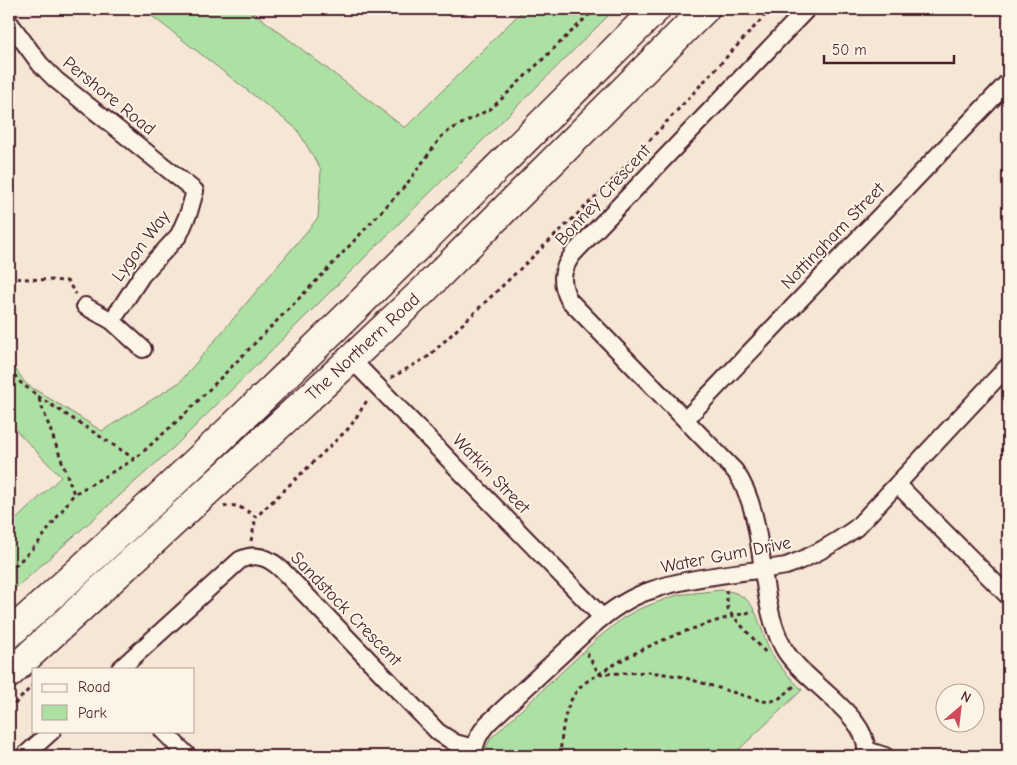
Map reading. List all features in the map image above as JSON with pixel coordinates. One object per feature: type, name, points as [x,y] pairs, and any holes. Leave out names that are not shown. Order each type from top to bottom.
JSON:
[{"type":"highway","name":"The Northern Road","points":[[9,634],[102,551],[283,380],[656,9]]},
{"type":"highway","name":"The Northern Road","points":[[9,674],[424,290],[705,9]]},
{"type":"street","name":"Bonney Crescent","points":[[806,9],[573,254],[564,268],[562,279],[569,300],[686,419],[735,471],[741,480],[752,508],[769,608],[784,648],[795,664],[856,721],[862,730],[866,753]]},
{"type":"street","name":"Pershore Road","points":[[9,22],[40,64],[56,80],[195,191]]},
{"type":"street","name":"Nottingham Street","points":[[686,419],[1008,82]]},
{"type":"street","name":"Lygon Way","points":[[112,321],[142,275],[179,235],[189,212],[195,191]]},
{"type":"street","points":[[85,306],[112,321],[143,349]]},
{"type":"street","name":"Watkin Street","points":[[351,359],[602,617]]},
{"type":"street","name":"Water Gum Drive","points":[[474,752],[477,739],[487,724],[602,617],[624,602],[648,591],[696,580],[762,570],[802,561],[835,544],[856,528],[1008,366]]},
{"type":"street","points":[[897,484],[1008,596]]},
{"type":"street","name":"Sandstock Crescent","points":[[121,668],[240,560],[247,556],[265,558],[273,562],[281,570],[438,732],[474,752]]},
{"type":"street","points":[[24,756],[51,732]]},
{"type":"street","points":[[164,732],[188,756]]},
{"type":"street","points":[[866,753],[885,756]]},
{"type":"path","points":[[9,572],[39,542],[74,494],[135,459],[185,414],[406,185],[441,137],[450,130],[492,108],[595,9]]},
{"type":"path","points":[[389,380],[429,356],[611,182],[771,9]]},
{"type":"path","points":[[9,278],[67,281],[85,306]]},
{"type":"path","points":[[9,369],[21,383],[39,397],[135,459]]},
{"type":"path","points":[[249,547],[256,517],[350,427],[371,396]]},
{"type":"path","points":[[39,397],[74,494]]},
{"type":"path","points":[[220,508],[229,505],[238,507],[256,517]]},
{"type":"path","points":[[726,589],[728,609],[732,616],[770,657]]},
{"type":"path","points":[[560,756],[563,728],[569,705],[580,687],[599,674],[661,641],[732,616],[756,611]]},
{"type":"path","points":[[583,648],[599,674]]},
{"type":"path","points":[[599,674],[649,672],[679,676],[771,702],[781,698],[795,685],[789,678]]},
{"type":"path","points":[[9,710],[32,686]]},
{"type":"green space","points":[[143,9],[249,9],[405,128],[524,9],[615,9],[173,448],[9,594],[9,526],[61,477],[9,423],[9,355],[10,361],[26,384],[102,431],[180,382],[318,218],[321,170],[297,129]]},
{"type":"green space","points":[[721,590],[734,592],[744,597],[750,604],[756,613],[772,654],[782,669],[802,690],[732,756],[485,756],[486,748],[491,738],[597,639],[623,618],[639,609],[677,595]]}]
